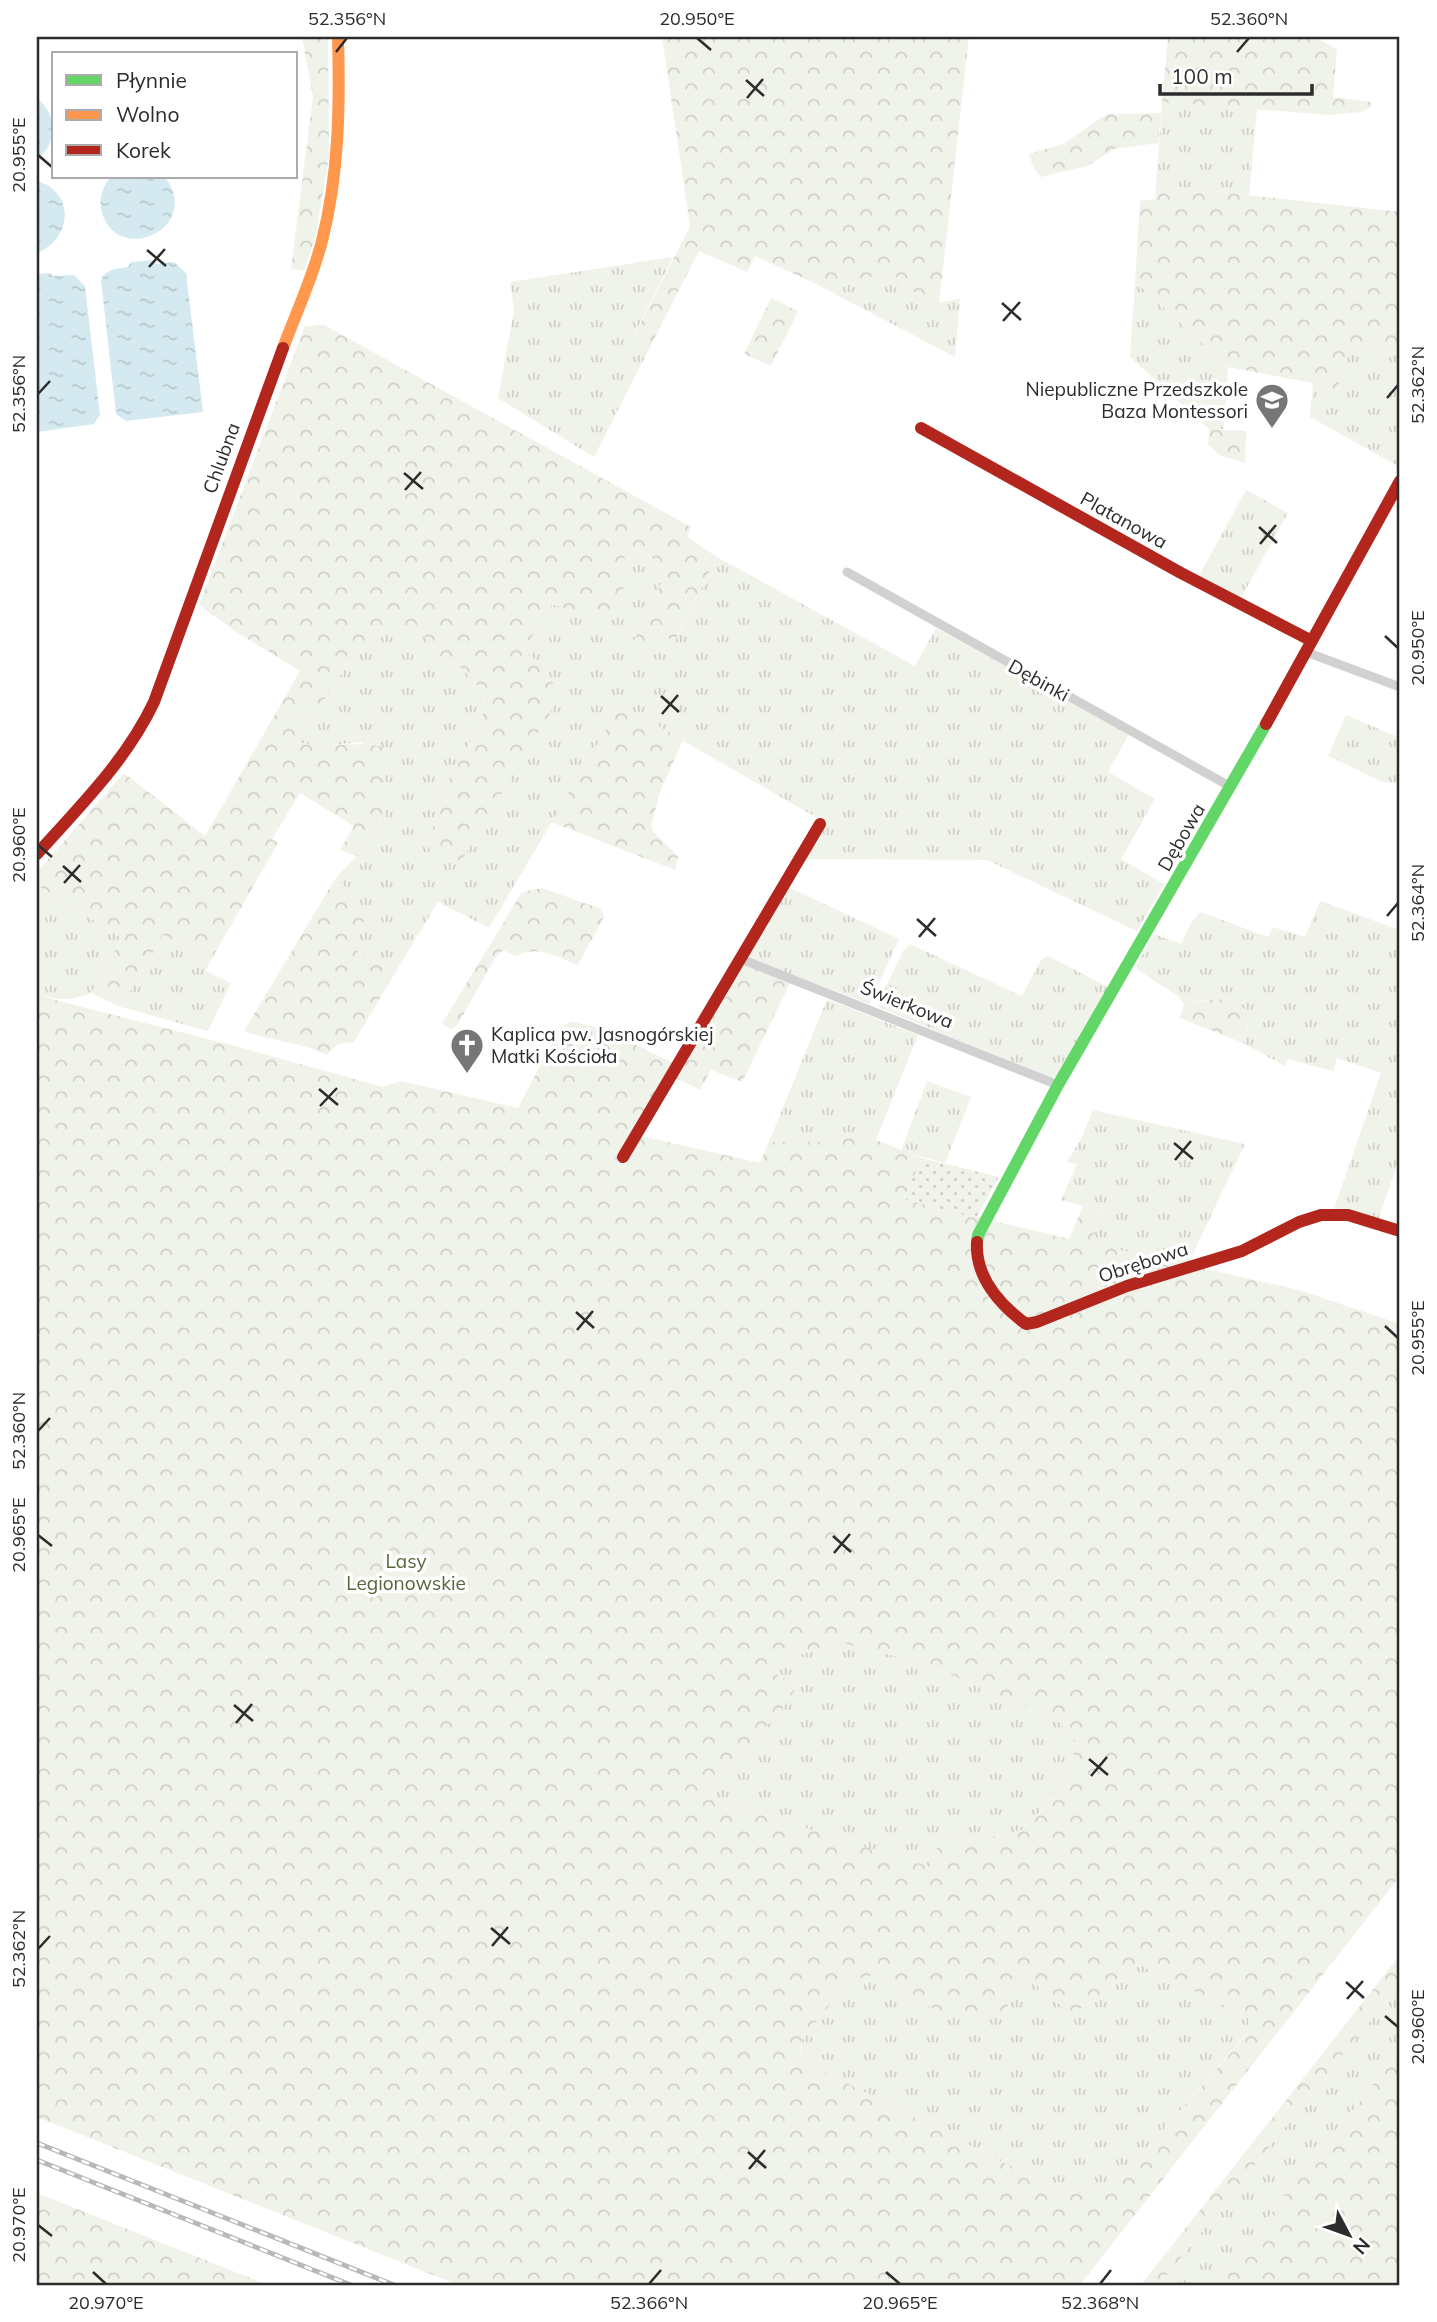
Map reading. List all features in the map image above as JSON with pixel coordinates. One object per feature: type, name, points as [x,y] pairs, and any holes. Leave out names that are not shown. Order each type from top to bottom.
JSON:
[{"type":"street","name":"Chlubna","points":[[37,854],[128,750],[141,731],[154,702],[329,217],[340,138],[338,37]]},
{"type":"street","name":"Platanowa","points":[[920,428],[1309,646]]},
{"type":"street","name":"Dębowa","points":[[992,1210],[1058,1085],[1231,788],[1400,481]]},
{"type":"street","name":"Dębinki","points":[[847,572],[1231,788]]},
{"type":"street","points":[[1309,646],[1400,687]]},
{"type":"street","points":[[622,1157],[820,824]]},
{"type":"street","name":"Świerkowa","points":[[741,959],[1058,1085]]},
{"type":"street","name":"Obrębowa","points":[[992,1210],[978,1236],[976,1247],[979,1264],[987,1285],[1016,1317],[1026,1324],[1128,1286],[1242,1251],[1299,1222],[1321,1215],[1348,1215],[1400,1231]]},
{"type":"green space","points":[[302,37],[328,37],[329,156],[315,239],[304,271],[291,269],[313,97]]},
{"type":"green space","points":[[662,37],[969,37],[939,303],[926,305],[895,276],[876,275],[850,284],[816,284],[755,256],[747,272],[699,251],[652,343],[635,334],[690,226]]},
{"type":"green space","points":[[1168,37],[1314,37],[1337,49],[1333,97],[1371,102],[1371,107],[1361,112],[1331,115],[1162,102]]},
{"type":"green space","points":[[1162,102],[1257,109],[1249,195],[1156,185]]},
{"type":"green space","points":[[1161,113],[1158,143],[1114,149],[1087,166],[1041,177],[1033,167],[1029,154],[1063,144],[1107,114]]},
{"type":"green space","points":[[1156,185],[1400,212],[1400,355],[1361,342],[1347,359],[1337,393],[1313,383],[1228,367],[1135,281],[1140,201],[1155,199]]},
{"type":"green space","points":[[673,257],[635,333],[652,343],[594,457],[498,398],[514,310],[510,282]]},
{"type":"green space","points":[[876,275],[895,276],[926,305],[960,299],[955,357],[816,284],[850,284]]},
{"type":"green space","points":[[1135,281],[1228,367],[1224,429],[1209,429],[1130,357]]},
{"type":"green space","points":[[771,298],[798,311],[771,366],[744,354]]},
{"type":"green space","points":[[324,325],[691,527],[687,537],[717,557],[673,644],[665,632],[652,652],[633,642],[665,575],[652,558],[643,552],[623,547],[628,581],[612,607],[604,612],[572,611],[552,604],[523,651],[546,671],[558,700],[462,860],[445,862],[433,857],[427,844],[439,816],[439,797],[482,722],[484,692],[459,666],[440,656],[425,637],[408,624],[376,636],[342,672],[313,717],[306,711],[295,721],[302,743],[382,747],[384,815],[371,841],[357,856],[340,850],[354,826],[300,793],[272,839],[278,843],[211,960],[163,935],[121,1007],[91,993],[122,938],[37,885],[37,872],[124,773],[205,836],[300,671],[199,605],[305,326]]},
{"type":"green space","points":[[1361,342],[1400,355],[1400,457],[1396,465],[1310,417],[1313,383],[1337,393],[1347,359]]},
{"type":"green space","points":[[1209,429],[1246,431],[1245,463],[1219,455],[1208,444]]},
{"type":"green space","points":[[1246,490],[1288,513],[1241,598],[1199,576]]},
{"type":"green space","points":[[623,547],[648,555],[665,575],[633,642],[665,631],[674,643],[717,557],[915,666],[936,628],[1129,734],[1108,772],[1155,799],[1121,859],[1164,884],[1137,931],[987,860],[804,859],[819,819],[621,705],[489,928],[438,902],[395,973],[350,947],[364,921],[345,887],[335,879],[371,841],[384,815],[381,768],[362,742],[322,746],[301,743],[295,721],[306,711],[313,716],[342,672],[376,636],[408,624],[425,637],[440,656],[459,666],[484,692],[482,722],[439,797],[439,816],[427,844],[523,651],[552,603],[572,611]]},
{"type":"green space","points":[[621,705],[683,740],[660,792],[651,827],[678,857],[675,870],[551,822]]},
{"type":"green space","points":[[1346,715],[1400,738],[1400,783],[1383,782],[1328,756]]},
{"type":"green space","points":[[335,879],[345,887],[364,921],[350,947],[395,973],[354,1042],[339,1045],[327,1055],[244,1031]]},
{"type":"green space","points":[[37,885],[122,938],[91,993],[64,999],[37,993]]},
{"type":"green space","points":[[788,887],[899,939],[869,1004],[750,959],[748,954]]},
{"type":"green space","points":[[542,888],[601,909],[604,917],[578,965],[540,951],[516,956],[503,950],[495,958],[457,1026],[451,1029],[442,1024],[522,892]]},
{"type":"green space","points":[[1320,901],[1400,930],[1400,1157],[1378,1220],[1334,1209],[1381,1073],[1337,1058],[1333,1071],[1288,1059],[1285,1066],[1243,1043],[1248,1026],[1205,1000],[1184,1004],[1179,997],[1135,968],[1154,934],[1181,944],[1191,923],[1200,912],[1268,937],[1273,927],[1305,937]]},
{"type":"green space","points":[[163,935],[211,960],[205,971],[231,983],[208,1031],[121,1007]]},
{"type":"green space","points":[[910,944],[1022,996],[1041,960],[1048,956],[1108,987],[1060,1075],[1051,1078],[880,1008],[878,1004],[903,951]]},
{"type":"green space","points":[[745,965],[790,983],[742,1082],[711,1070],[700,1090],[674,1077],[740,966]]},
{"type":"green space","name":"Lasy Legionowskie","points":[[37,993],[383,1087],[401,1081],[518,1108],[559,1029],[571,1021],[599,1028],[674,1063],[632,1134],[760,1163],[769,1142],[832,1142],[851,1137],[876,1140],[922,1158],[904,1199],[1069,1239],[1083,1206],[1104,1211],[1090,1243],[1299,1290],[1400,1324],[1400,1876],[1080,2285],[458,2285],[37,2117]],"holes":[[[839,1642],[922,1663],[1056,1719],[1075,1740],[1073,1766],[1040,1812],[1022,1830],[982,1839],[951,1837],[935,1850],[930,1867],[701,1795],[780,1712],[798,1685],[778,1676],[775,1663]],[[1138,1964],[1248,2017],[1248,2033],[1147,2149],[1106,2187],[1076,2194],[1048,2185],[801,2060],[800,2042],[849,1981],[873,1975],[919,2003],[972,2022],[999,2017],[1030,1977],[1041,1990],[1068,2011],[1086,2007]]]},
{"type":"green space","points":[[827,999],[918,1035],[876,1140],[851,1137],[832,1142],[769,1142]]},
{"type":"green space","points":[[1217,999],[1237,1004],[1246,1011],[1248,1023],[1243,1043],[1180,1018],[1184,1004]]},
{"type":"green space","points":[[927,1081],[971,1097],[945,1163],[901,1151]]},
{"type":"green space","points":[[1093,1110],[1245,1144],[1190,1260],[1182,1265],[1089,1243],[1104,1211],[1061,1200],[1077,1164],[1067,1162],[1081,1139]]},
{"type":"green space","points":[[922,1158],[999,1177],[976,1218],[903,1199]]},
{"type":"green space","points":[[839,1641],[922,1663],[1056,1719],[1075,1740],[1073,1766],[1040,1812],[1022,1830],[982,1839],[951,1837],[930,1868],[701,1795],[780,1712],[797,1684],[778,1676],[775,1663]]},
{"type":"green space","points":[[1400,1955],[1400,1983],[1159,2285],[1141,2285]]},
{"type":"green space","points":[[1138,1964],[1248,2017],[1248,2032],[1147,2149],[1106,2187],[1076,2194],[1048,2185],[801,2060],[800,2042],[849,1981],[874,1975],[919,2003],[999,2017],[1030,1976],[1041,1990],[1086,2007]]},
{"type":"green space","points":[[1400,1983],[1400,2050],[1215,2285],[1159,2285]]},
{"type":"green space","points":[[1400,2050],[1400,2285],[1215,2285]]},
{"type":"green space","points":[[37,2193],[268,2285],[37,2285]]},
{"type":"water","points":[[37,98],[49,113],[52,137],[37,160]]},
{"type":"water","points":[[110,178],[166,178],[174,195],[174,211],[166,225],[154,234],[139,239],[124,237],[111,229],[102,213],[100,203],[105,185]]},
{"type":"water","points":[[37,181],[50,187],[58,195],[65,216],[57,237],[37,253]]},
{"type":"water","points":[[155,260],[156,264],[174,262],[186,273],[203,412],[126,421],[116,414],[101,280],[109,271],[128,267],[131,262]]},
{"type":"water","points":[[50,273],[53,276],[74,275],[85,286],[100,415],[94,424],[37,432],[37,274]]},
{"type":"railway","points":[[37,2143],[394,2285]]},
{"type":"railway","points":[[37,2160],[351,2285]]},
{"type":"traffic: fast","points":[[977,1242],[978,1235],[1058,1085],[1266,724]]},
{"type":"traffic: slow","points":[[283,348],[314,268],[328,216],[337,140],[338,37]]},
{"type":"traffic: jam","points":[[37,854],[116,763],[143,724],[154,702],[283,348]]},
{"type":"traffic: jam","points":[[921,428],[1181,573],[1312,641]]},
{"type":"traffic: jam","points":[[1266,724],[1400,481]]},
{"type":"traffic: jam","points":[[623,1157],[820,824]]},
{"type":"traffic: jam","points":[[977,1242],[980,1267],[991,1289],[1007,1308],[1026,1324],[1127,1286],[1242,1251],[1299,1222],[1321,1215],[1348,1215],[1400,1231]]},
{"type":"place","name":"Niepubliczne Przedszkole Baza Montessori","points":[[1272,430]]},
{"type":"place","name":"Kaplica pw. Jasnogórskiej Matki Kościoła","points":[[467,1075]]}]
